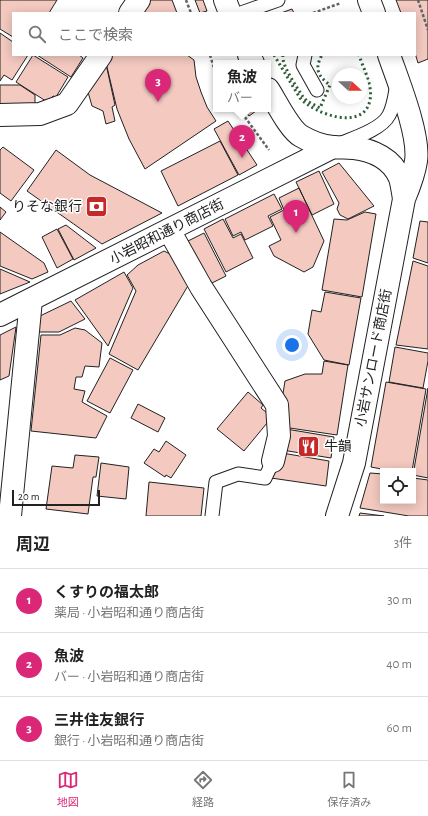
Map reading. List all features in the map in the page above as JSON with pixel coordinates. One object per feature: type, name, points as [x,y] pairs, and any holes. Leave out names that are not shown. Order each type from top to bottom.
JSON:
[{"type":"street","points":[[131,12],[139,0]]},
{"type":"street","points":[[225,0],[230,12]]},
{"type":"street","points":[[369,0],[374,12]]},
{"type":"street","points":[[0,115],[40,114],[67,104],[100,56]]},
{"type":"street","points":[[389,56],[414,131],[416,145],[417,160],[413,176],[404,199]]},
{"type":"street","points":[[271,94],[288,122],[299,135],[313,142],[333,148],[353,148],[379,154],[390,163],[400,178],[404,199]]},
{"type":"street","name":"小岩昭和通り商店街","points":[[0,315],[333,148]]},
{"type":"street","name":"小岩サンロード商店街","points":[[337,516],[354,463],[404,199]]},
{"type":"street","points":[[169,230],[201,287],[277,406],[279,436],[273,461]]},
{"type":"street","points":[[10,516],[31,300]]},
{"type":"lane","points":[[245,12],[278,0]]},
{"type":"lane","points":[[305,56],[303,65],[317,90]]},
{"type":"lane","points":[[333,148],[382,124],[389,115],[393,105],[398,79]]},
{"type":"lane","points":[[212,516],[216,482],[238,474],[265,478],[273,461]]},
{"type":"path","points":[[186,0],[191,12]]},
{"type":"path","points":[[418,0],[428,30]]},
{"type":"path","points":[[316,12],[341,2]]},
{"type":"path","points":[[241,112],[285,172]]},
{"type":"building","points":[[0,0],[57,0],[50,12],[12,12],[12,36],[0,29]]},
{"type":"building","points":[[149,0],[172,0],[177,12],[142,12]]},
{"type":"building","points":[[195,0],[203,0],[207,11],[200,12]]},
{"type":"building","points":[[396,0],[428,0],[428,59],[418,63],[416,56],[416,12],[401,12]]},
{"type":"building","points":[[292,9],[294,12],[284,12]]},
{"type":"building","points":[[0,33],[12,41],[12,56],[27,56],[12,80],[4,75],[0,81]]},
{"type":"building","points":[[32,56],[68,77],[56,97],[53,96],[49,103],[16,82]]},
{"type":"building","points":[[39,56],[80,56],[83,58],[71,77]]},
{"type":"building","points":[[111,56],[188,56],[194,60],[196,77],[201,92],[207,107],[216,121],[145,169],[129,139],[117,109],[106,63]]},
{"type":"building","points":[[106,64],[115,105],[112,107],[115,121],[106,124],[103,111],[92,106],[88,92]]},
{"type":"building","points":[[0,85],[20,85],[35,95],[35,105],[0,105]]},
{"type":"building","points":[[246,112],[255,112],[249,116]]},
{"type":"building","points":[[228,121],[257,165],[239,175],[214,129]]},
{"type":"building","points":[[220,141],[238,175],[178,206],[161,171]]},
{"type":"building","points":[[3,147],[34,170],[11,201],[0,193],[0,150]]},
{"type":"building","points":[[56,150],[90,175],[162,213],[102,244],[27,191]]},
{"type":"building","points":[[339,163],[374,206],[348,219],[340,215],[337,209],[339,203],[322,172]]},
{"type":"building","points":[[319,171],[334,204],[312,215],[296,182]]},
{"type":"building","points":[[299,188],[324,241],[313,267],[304,272],[274,256],[269,246],[281,240],[270,217],[284,210],[279,198]]},
{"type":"building","points":[[274,194],[282,209],[268,216],[273,226],[245,240],[241,232],[233,236],[225,219]]},
{"type":"building","points":[[0,207],[6,212],[0,220]]},
{"type":"building","points":[[365,212],[376,214],[362,297],[322,290],[334,219],[347,220]]},
{"type":"building","points":[[223,219],[233,238],[241,234],[253,258],[226,272],[204,229]]},
{"type":"building","points":[[420,221],[428,222],[428,263],[413,258]]},
{"type":"building","points":[[66,225],[96,248],[74,260],[58,229]]},
{"type":"building","points":[[57,229],[73,259],[57,268],[42,237]]},
{"type":"building","points":[[0,232],[44,263],[48,272],[32,279],[0,266]]},
{"type":"building","points":[[204,233],[226,276],[210,284],[188,241]]},
{"type":"building","points":[[164,251],[172,255],[189,284],[138,370],[109,354],[136,291],[127,275],[138,265]]},
{"type":"building","points":[[413,261],[428,266],[428,349],[396,345]]},
{"type":"building","points":[[0,269],[30,282],[0,294]]},
{"type":"building","points":[[124,272],[133,288],[108,346],[75,300]]},
{"type":"building","points":[[325,292],[361,298],[349,365],[324,360],[308,334],[312,310],[321,312]]},
{"type":"building","points":[[71,301],[85,319],[59,332],[37,332],[40,316]]},
{"type":"building","points":[[16,327],[9,376],[0,380],[0,335]]},
{"type":"building","points":[[75,328],[85,330],[102,343],[99,367],[85,366],[82,377],[76,377],[74,389],[85,391],[82,402],[107,416],[96,438],[31,431],[41,335],[60,335]]},
{"type":"building","points":[[395,347],[428,353],[423,388],[389,382]]},
{"type":"building","points":[[110,358],[133,370],[110,413],[87,401]]},
{"type":"building","points":[[324,361],[348,365],[337,435],[283,427],[281,406],[285,381],[305,374],[322,374]]},
{"type":"building","points":[[386,382],[426,389],[413,468],[380,469],[371,467]]},
{"type":"building","points":[[428,388],[428,478],[416,476],[416,468],[414,468]]},
{"type":"building","points":[[248,392],[263,405],[261,408],[272,417],[244,451],[217,429]]},
{"type":"building","points":[[138,404],[165,418],[158,432],[131,418]]},
{"type":"building","points":[[286,429],[334,437],[331,458],[282,450]]},
{"type":"building","points":[[166,441],[186,455],[171,478],[166,475],[165,477],[144,463],[154,449],[159,452]]},
{"type":"building","points":[[282,453],[329,461],[326,486],[271,478]]},
{"type":"building","points":[[75,455],[99,457],[96,477],[93,477],[88,514],[46,509],[52,466],[73,468]]},
{"type":"building","points":[[101,463],[129,467],[126,499],[97,496]]},
{"type":"building","points":[[370,473],[380,474],[380,504],[416,504],[416,478],[428,480],[428,516],[409,516],[360,508]]},
{"type":"building","points":[[149,482],[204,488],[201,516],[146,516]]},
{"type":"building","points":[[360,513],[384,516],[359,516]]},
{"type":"hedge","points":[[275,56],[300,98],[307,104],[316,110],[327,114],[349,118],[366,110],[370,100],[371,94],[369,83],[359,56]]},
{"type":"hedge","points":[[283,56],[284,64],[303,97],[320,108],[330,85],[318,72],[318,64],[322,56]]},
{"type":"place","name":"三井住友銀行","points":[[158,102]]},
{"type":"place","name":"魚波","points":[[242,158]]},
{"type":"place","name":"りそな銀行","points":[[97,207]]},
{"type":"place","name":"くすりの福太郎","points":[[296,233]]},
{"type":"place","name":"牛韻","points":[[308,447]]}]
